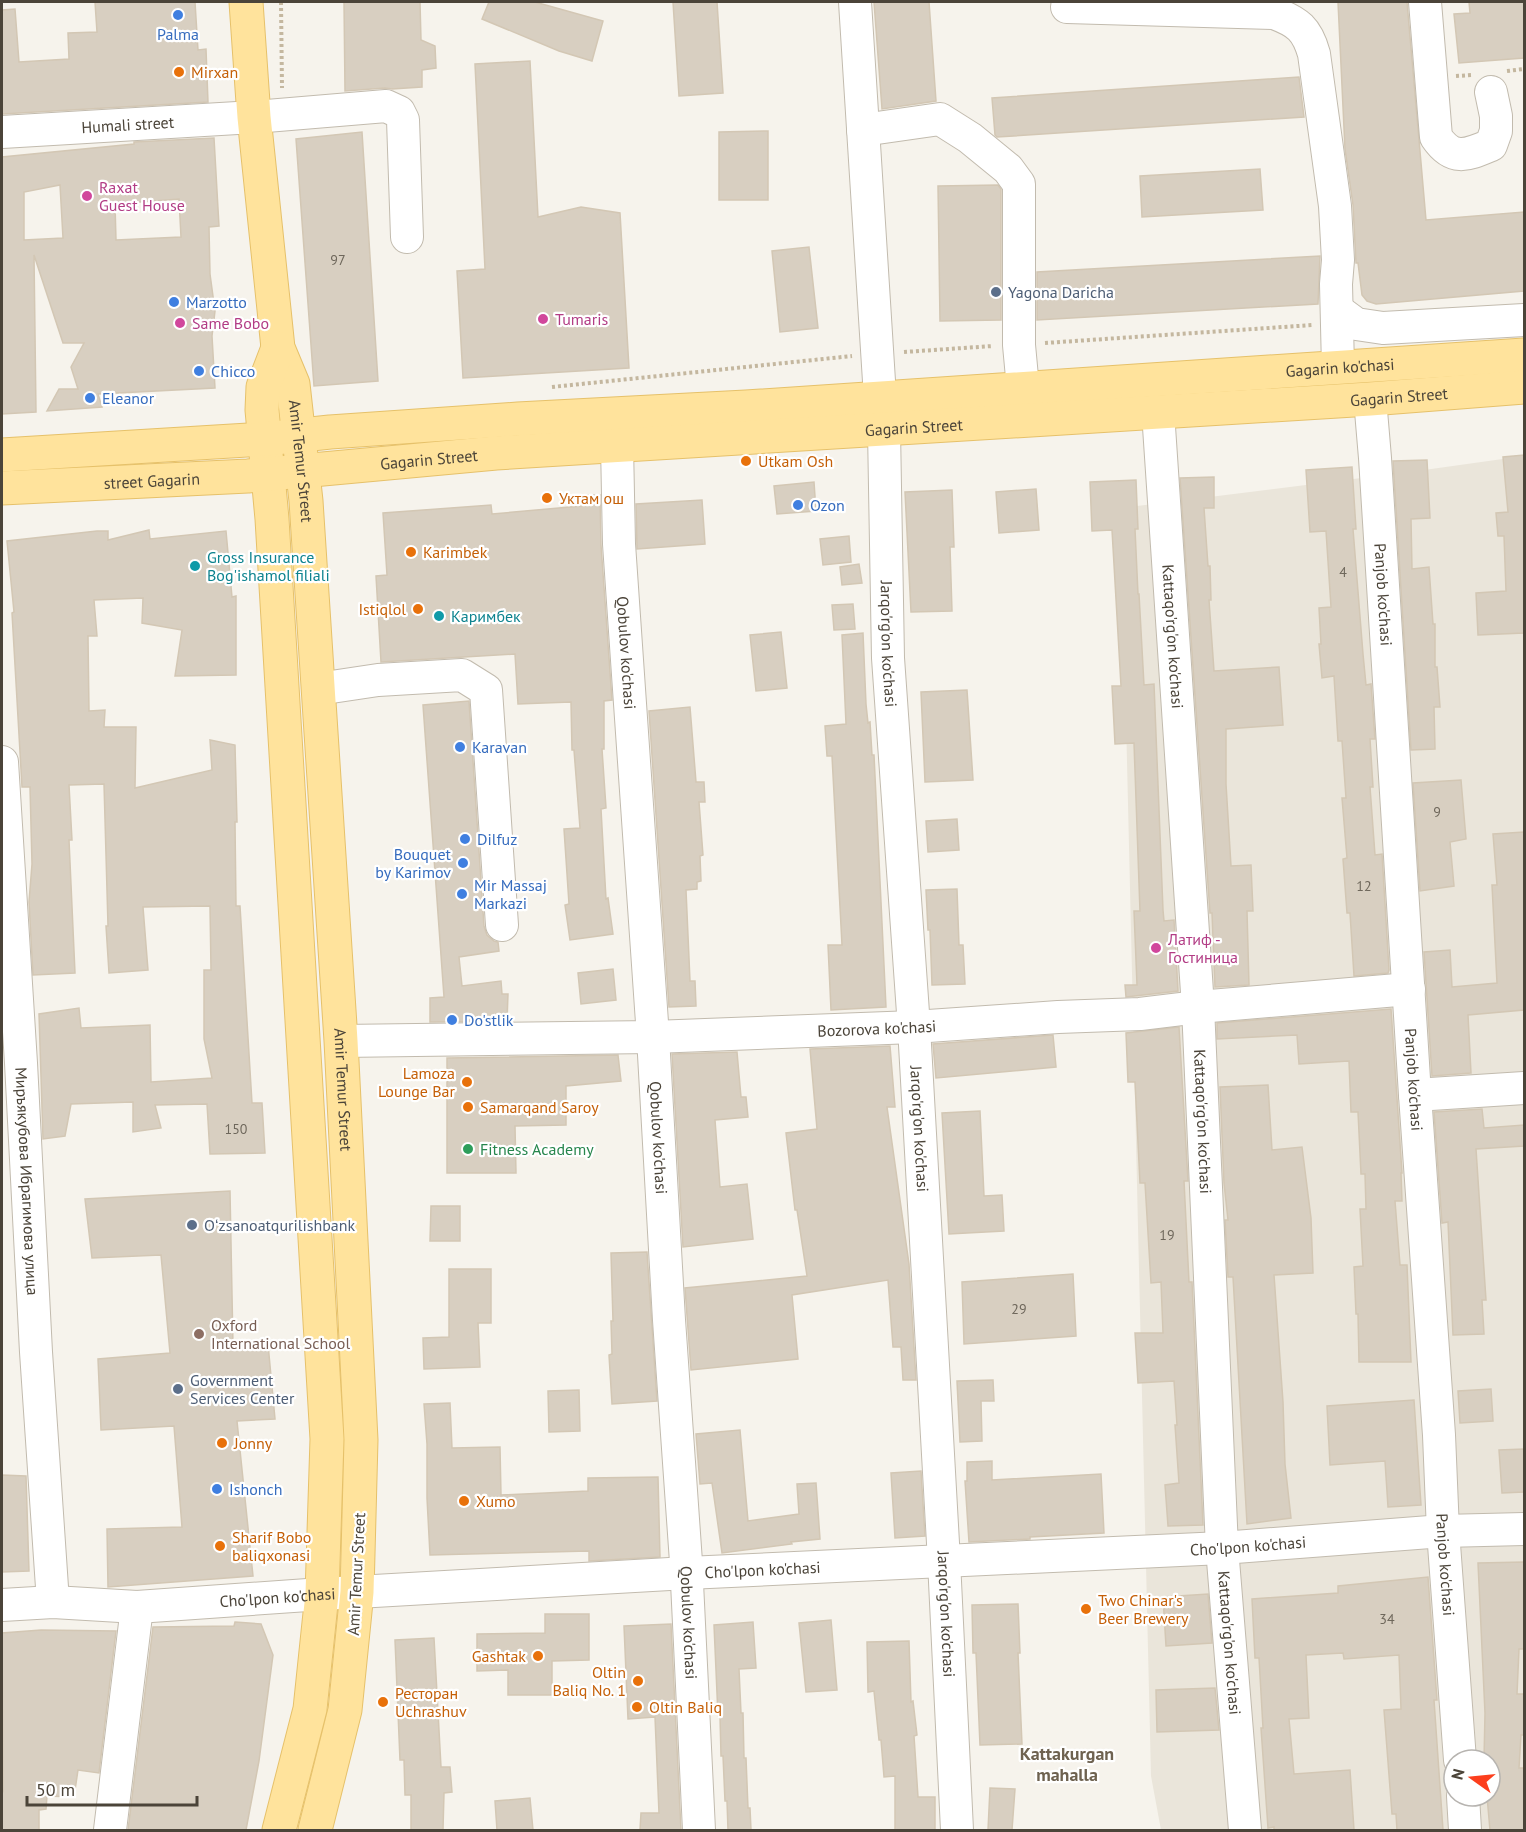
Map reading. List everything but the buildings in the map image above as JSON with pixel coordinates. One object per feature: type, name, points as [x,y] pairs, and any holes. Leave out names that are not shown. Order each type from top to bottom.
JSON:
[{"type":"main road","name":"Amir Temur Street","points":[[246,2],[254,117],[278,348],[293,384],[303,471],[341,1041],[361,1440],[357,1592],[345,1710],[315,1830]]},
{"type":"main road","name":"Amir Temur Street","points":[[278,348],[263,387],[265,440],[327,1439],[322,1594],[310,1709],[279,1830]]},
{"type":"main road","name":"Gagarin ko'chasi","points":[[1023,388],[1524,355]]},
{"type":"main road","name":"Gagarin Street","points":[[303,471],[496,453],[1370,399],[1524,387]]},
{"type":"main road","name":"Gagarin Street","points":[[299,436],[507,419],[746,407],[1023,388]]},
{"type":"main road","name":"street Gagarin","points":[[2,455],[265,440],[299,436]]},
{"type":"main road","name":"street Gagarin","points":[[2,488],[303,471]]},
{"type":"street","points":[[855,2],[880,397]]},
{"type":"street","points":[[1425,2],[1436,137],[1443,148],[1456,155],[1474,152],[1491,145],[1496,131],[1496,116],[1491,92]]},
{"type":"street","points":[[1067,7],[1246,6],[1289,18],[1302,27],[1314,54],[1335,206],[1338,260],[1336,284],[1338,368]]},
{"type":"street","name":"Humali street","points":[[2,132],[254,117],[386,106],[399,112],[403,120],[407,237]]},
{"type":"street","points":[[863,130],[940,119],[970,138],[1008,168],[1019,184],[1019,345],[1023,388]]},
{"type":"street","points":[[1337,316],[1356,324],[1383,328],[1524,320]]},
{"type":"street","name":"Panjob ko'chasi","points":[[1370,399],[1376,458],[1443,1532],[1459,1748]]},
{"type":"street","name":"Kattaqo'rg'on ko'chasi","points":[[1158,412],[1198,1007],[1222,1548],[1245,1830]]},
{"type":"street","name":"Jarqo'rg'on ko'chasi","points":[[884,430],[888,658],[914,1027],[957,1830]]},
{"type":"street","name":"Qobulov ko'chasi","points":[[617,445],[619,544],[687,1573],[699,1830]]},
{"type":"street","points":[[318,689],[378,680],[462,675],[486,690],[502,925]]},
{"type":"street","name":"Миръякубова Ибрагимова улица","points":[[2,762],[11,1064],[36,1352],[53,1602]]},
{"type":"street","name":"Bozorova ko'chasi","points":[[341,1041],[653,1036],[914,1027],[1140,1014],[1409,989]]},
{"type":"street","points":[[1415,1095],[1524,1088]]},
{"type":"street","name":"Cho'lpon ko'chasi","points":[[2,1605],[53,1602],[137,1607],[687,1573],[1222,1548],[1443,1532],[1524,1529]]},
{"type":"street","points":[[110,1830],[137,1607]]},
{"type":"street","points":[[1464,1808],[1465,1830]]},
{"type":"path","points":[[543,388],[879,353],[1019,345],[1337,316]]},
{"type":"shaded area","points":[[1524,456],[1524,1830],[1161,1830],[1151,1776],[1121,508]]},
{"type":"place","name":"Palma","points":[[178,15]]},
{"type":"place","name":"Mirxan","points":[[179,72]]},
{"type":"place","name":"Raxat Guest House","points":[[87,196]]},
{"type":"place","name":"Yagona Daricha","points":[[996,292]]},
{"type":"place","name":"Marzotto","points":[[174,302]]},
{"type":"place","name":"Tumaris","points":[[543,319]]},
{"type":"place","name":"Same Bobo","points":[[180,323]]},
{"type":"place","name":"Chicco","points":[[199,371]]},
{"type":"place","name":"Eleanor","points":[[90,398]]},
{"type":"place","name":"Utkam Osh","points":[[746,461]]},
{"type":"place","name":"Уктам ош","points":[[547,498]]},
{"type":"place","name":"Ozon","points":[[798,505]]},
{"type":"place","name":"Karimbek","points":[[411,552]]},
{"type":"place","name":"Gross Insurance Bog'ishamol filiali","points":[[195,566]]},
{"type":"place","name":"Istiqlol","points":[[418,609]]},
{"type":"place","name":"Каримбек","points":[[439,616]]},
{"type":"place","name":"Karavan","points":[[460,747]]},
{"type":"place","name":"Dilfuz","points":[[465,839]]},
{"type":"place","name":"Bouquet by Karimov","points":[[463,863]]},
{"type":"place","name":"Mir Massaj Markazi","points":[[462,894]]},
{"type":"place","name":"Латиф - Гостиница","points":[[1156,948]]},
{"type":"place","name":"Do'stlik","points":[[452,1020]]},
{"type":"place","name":"Lamoza Lounge Bar","points":[[467,1082]]},
{"type":"place","name":"Samarqand Saroy","points":[[468,1107]]},
{"type":"place","name":"Fitness Academy","points":[[468,1149]]},
{"type":"place","name":"Oʻzsanoatqurilishbank","points":[[192,1225]]},
{"type":"place","name":"Oxford International School","points":[[199,1334]]},
{"type":"place","name":"Government Services Center","points":[[178,1389]]},
{"type":"place","name":"Jonny","points":[[222,1443]]},
{"type":"place","name":"Ishonch","points":[[217,1489]]},
{"type":"place","name":"Xumo","points":[[464,1501]]},
{"type":"place","name":"Sharif Bobo baliqxonasi","points":[[220,1546]]},
{"type":"place","name":"Two Chinar's Beer Brewery","points":[[1086,1609]]},
{"type":"place","name":"Gashtak","points":[[538,1656]]},
{"type":"place","name":"Oltin Baliq No. 1","points":[[638,1681]]},
{"type":"place","name":"Ресторан Uchrashuv","points":[[383,1702]]},
{"type":"place","name":"Oltin Baliq","points":[[637,1707]]},
{"type":"district","name":"Kattakurgan mahalla","points":[[1067,1764]]}]
